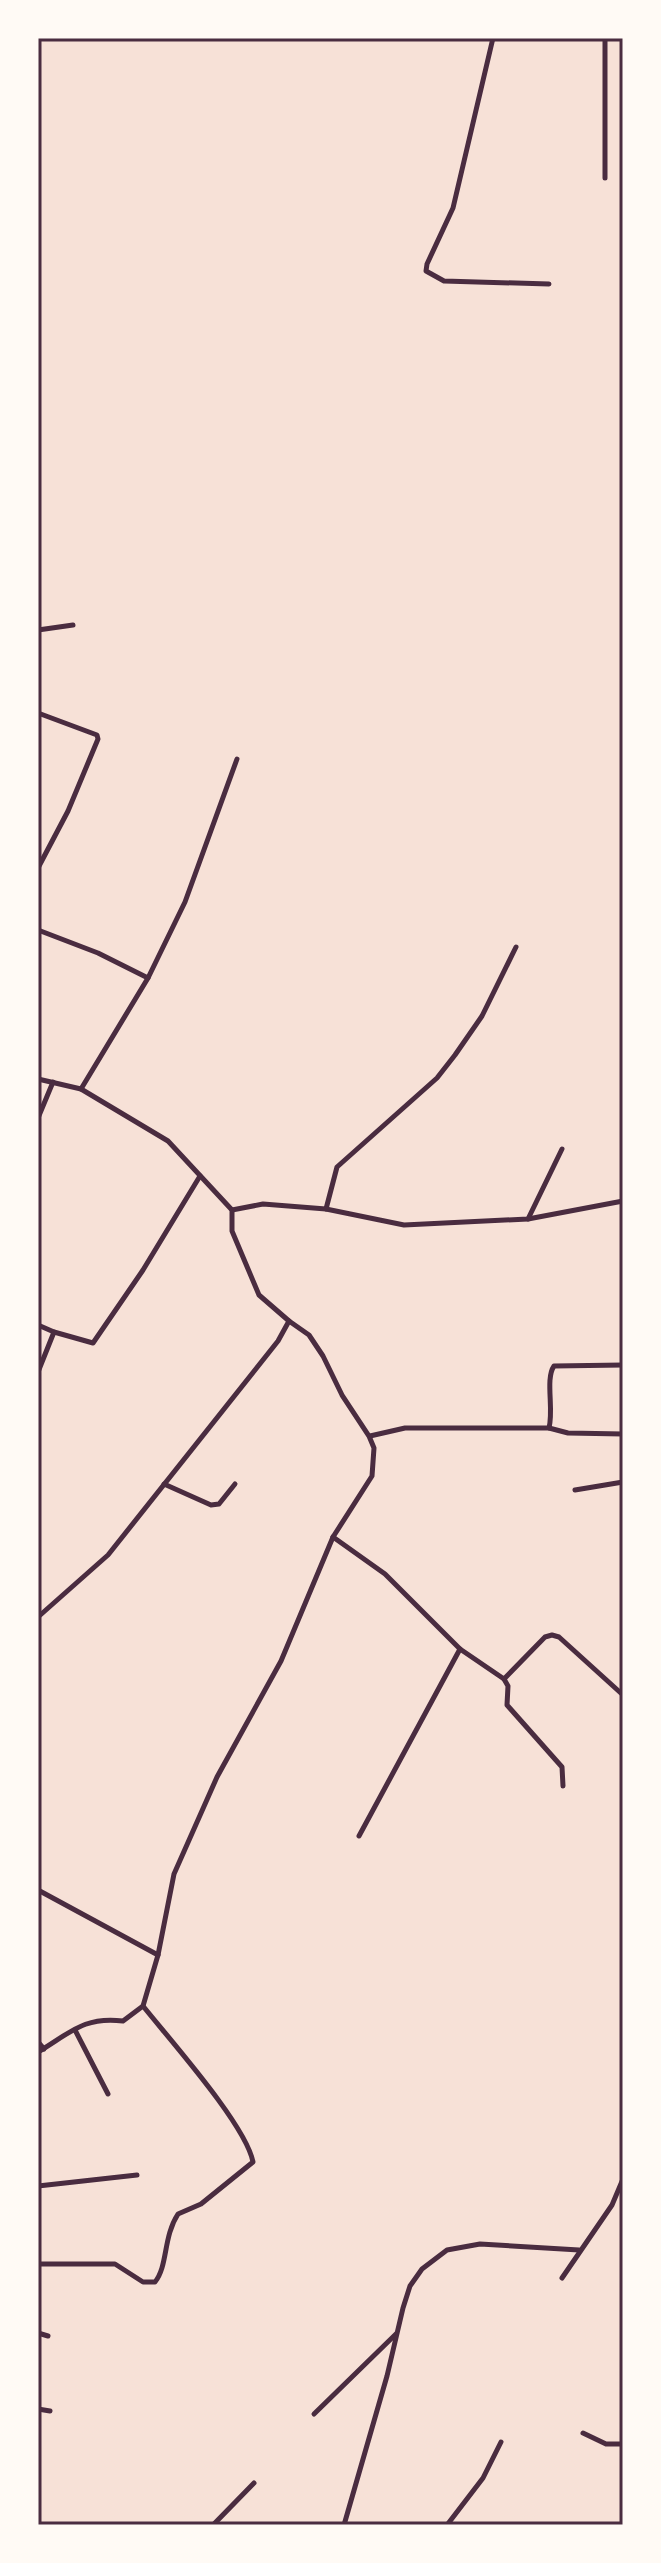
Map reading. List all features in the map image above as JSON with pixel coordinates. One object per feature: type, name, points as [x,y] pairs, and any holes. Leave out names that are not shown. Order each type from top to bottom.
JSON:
[{"type":"street","points":[[493,38],[453,208],[426,271],[444,281],[549,284]]},
{"type":"street","points":[[605,38],[605,178]]},
{"type":"street","points":[[38,630],[73,625]]},
{"type":"street","points":[[38,713],[97,735],[98,739],[68,811],[38,868]]},
{"type":"street","points":[[81,1089],[148,978],[185,902],[237,759]]},
{"type":"street","points":[[38,930],[98,953],[148,978]]},
{"type":"street","points":[[326,1209],[337,1167],[437,1078],[482,1016],[516,947]]},
{"type":"street","points":[[38,1079],[81,1089],[168,1141],[232,1210],[232,1231],[259,1295],[309,1335],[374,1448],[372,1476],[333,1537],[281,1661],[217,1777],[174,1874],[158,1955],[143,2006],[123,2021],[99,2019],[41,2051],[38,2042]]},
{"type":"street","points":[[38,1118],[53,1082]]},
{"type":"street","points":[[528,1219],[562,1149]]},
{"type":"street","points":[[38,1325],[93,1343],[143,1270],[200,1176]]},
{"type":"street","points":[[232,1210],[263,1204],[326,1209],[404,1225],[528,1219],[623,1201]]},
{"type":"street","points":[[38,1617],[108,1555],[278,1341],[289,1321]]},
{"type":"street","points":[[38,1372],[54,1332]]},
{"type":"street","points":[[549,1428],[553,1407],[549,1377],[554,1366],[623,1365]]},
{"type":"street","points":[[369,1436],[405,1428],[549,1428],[568,1433],[623,1434]]},
{"type":"street","points":[[575,1490],[623,1482]]},
{"type":"street","points":[[164,1484],[211,1505],[219,1504],[235,1484]]},
{"type":"street","points":[[333,1537],[385,1574],[460,1649],[504,1679],[508,1689],[507,1705],[562,1767],[563,1786]]},
{"type":"street","points":[[504,1679],[545,1637],[552,1635],[559,1637],[623,1695]]},
{"type":"street","points":[[359,1836],[460,1649]]},
{"type":"street","points":[[38,1890],[158,1955]]},
{"type":"street","points":[[38,2264],[115,2264],[143,2282],[155,2282],[162,2271],[167,2234],[178,2214],[201,2204],[253,2162],[249,2148],[218,2101],[143,2006]]},
{"type":"street","points":[[75,2030],[108,2094]]},
{"type":"street","points":[[38,2186],[137,2175]]},
{"type":"street","points":[[562,2278],[612,2205],[623,2179]]},
{"type":"street","points":[[344,2525],[410,2286],[422,2269],[447,2250],[480,2244],[579,2250]]},
{"type":"street","points":[[38,2333],[48,2336]]},
{"type":"street","points":[[314,2414],[396,2334]]},
{"type":"street","points":[[38,2409],[50,2411]]},
{"type":"street","points":[[583,2433],[606,2444],[623,2444]]},
{"type":"street","points":[[447,2525],[483,2478],[501,2442]]},
{"type":"street","points":[[213,2525],[254,2483]]}]
